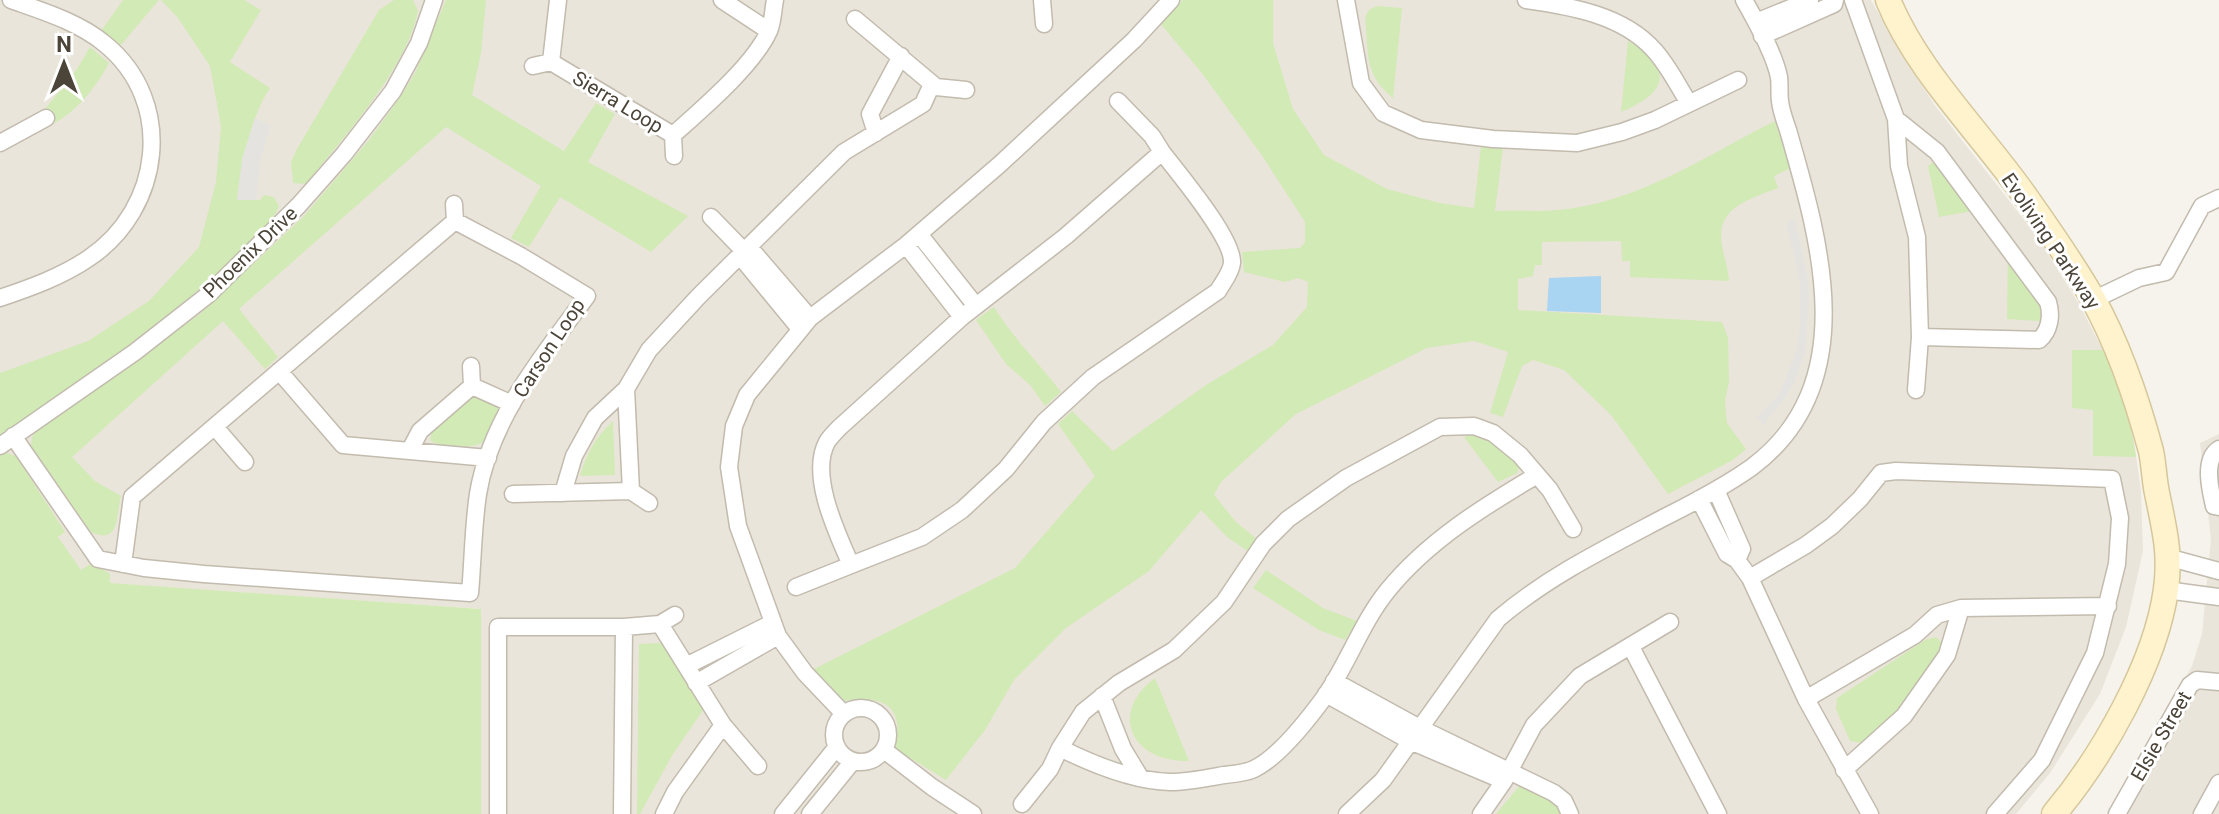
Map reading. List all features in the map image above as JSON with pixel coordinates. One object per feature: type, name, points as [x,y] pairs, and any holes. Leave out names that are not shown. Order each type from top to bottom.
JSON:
[{"type":"street","points":[[0,298],[33,287],[90,258],[131,218],[150,172],[153,133],[143,96],[125,65],[104,43],[55,16],[11,0]]},
{"type":"street","name":"Phoenix Drive","points":[[6,441],[135,352],[209,294],[299,205],[393,91],[419,43],[434,0]]},
{"type":"street","name":"Sierra Loop","points":[[558,0],[551,62],[673,135],[748,61],[769,31],[775,0]]},
{"type":"street","points":[[722,0],[769,31]]},
{"type":"street","points":[[1042,0],[1044,24]]},
{"type":"street","points":[[1346,0],[1361,83],[1383,113],[1421,130],[1493,139],[1577,143],[1622,132],[1738,80]]},
{"type":"street","points":[[1526,0],[1568,6],[1627,28],[1654,50],[1689,103]]},
{"type":"street","points":[[1347,814],[1383,780],[1498,619],[1518,602],[1595,554],[1716,490],[1754,466],[1782,438],[1811,393],[1822,347],[1824,308],[1816,236],[1805,183],[1780,103],[1779,76],[1744,0]]},
{"type":"street","points":[[1759,29],[1810,0]]},
{"type":"street","points":[[1759,29],[1834,4],[1835,0]]},
{"type":"street","points":[[1853,0],[1896,119],[1899,166],[1917,237],[1920,337],[1916,390]]},
{"type":"street","name":"Evoliving Parkway","points":[[1888,0],[1953,107],[2021,191],[2093,300],[2113,339],[2151,453],[2168,542],[2166,590],[2156,631],[2141,674],[2087,771],[2054,814]]},
{"type":"street","points":[[844,714],[805,673],[775,629],[738,526],[729,467],[734,426],[747,395],[805,323],[913,240],[999,165],[1134,40],[1163,3]]},
{"type":"street","points":[[855,19],[936,87],[966,90]]},
{"type":"street","points":[[876,133],[870,114],[901,56]]},
{"type":"street","points":[[533,66],[551,62]]},
{"type":"street","points":[[563,493],[574,456],[595,418],[626,389],[649,350],[844,152],[923,104],[932,84]]},
{"type":"street","points":[[796,587],[922,537],[962,510],[1006,469],[1044,422],[1093,377],[1218,291],[1231,270],[1231,253],[1222,234],[1152,136],[1118,101]]},
{"type":"street","points":[[0,143],[46,118]]},
{"type":"street","points":[[1896,119],[1937,152],[2048,302],[2052,312],[2046,334],[2039,340],[1920,337]]},
{"type":"street","points":[[673,135],[674,156]]},
{"type":"street","points":[[851,565],[830,516],[821,463],[827,442],[969,312],[1066,236],[1162,152]]},
{"type":"street","points":[[2093,300],[2139,278],[2166,272],[2202,206],[2219,198]]},
{"type":"street","points":[[123,564],[132,497],[455,221],[454,204]]},
{"type":"street","points":[[711,217],[805,323]]},
{"type":"street","name":"Carson Loop","points":[[6,441],[98,559],[288,581],[470,593],[479,493],[488,458],[512,404],[587,296],[455,221]]},
{"type":"street","points":[[913,240],[969,312]]},
{"type":"street","points":[[471,366],[472,386]]},
{"type":"street","points":[[279,371],[343,445],[488,458]]},
{"type":"street","points":[[410,450],[420,431],[472,386]]},
{"type":"street","points":[[472,386],[512,404]]},
{"type":"street","points":[[626,389],[631,491]]},
{"type":"street","points":[[1022,804],[1050,769],[1083,712],[1102,696],[1174,650],[1224,602],[1255,554],[1288,519],[1346,478],[1440,427],[1474,426],[1493,433],[1520,455],[1550,490],[1573,529]]},
{"type":"street","points":[[215,427],[245,462]]},
{"type":"street","points":[[2219,449],[2209,464],[2212,499],[2214,506],[2219,507]]},
{"type":"street","points":[[1750,578],[1832,526],[1881,473],[2112,479],[2120,518],[2117,564],[2095,653],[2042,760],[1995,814]]},
{"type":"street","points":[[1060,748],[1085,761],[1169,782],[1254,770],[1292,738],[1330,688],[1358,642],[1365,622],[1389,589],[1420,557],[1467,518],[1537,475]]},
{"type":"street","points":[[1716,490],[1742,549],[1737,560]]},
{"type":"street","points":[[513,494],[631,491],[649,503]]},
{"type":"street","points":[[1699,499],[1727,554],[1737,560],[1750,578],[1806,699],[1870,814]]},
{"type":"street","points":[[2167,557],[2219,571]]},
{"type":"street","points":[[2166,590],[2219,597]]},
{"type":"street","points":[[1806,699],[1915,635],[1937,615],[1961,608],[2108,606]]},
{"type":"street","points":[[1844,770],[1904,716],[1947,655],[1961,608]]},
{"type":"street","points":[[498,814],[498,627],[624,627],[660,624],[675,615]]},
{"type":"street","points":[[1481,814],[1534,725],[1580,676],[1670,622]]},
{"type":"street","points":[[660,624],[723,725],[758,766]]},
{"type":"street","points":[[622,814],[624,627]]},
{"type":"street","points":[[686,666],[775,629]]},
{"type":"street","points":[[696,683],[775,629]]},
{"type":"street","points":[[1631,647],[1718,814]]},
{"type":"street","name":"Elsie Street","points":[[2117,814],[2190,685],[2197,680],[2219,682]]},
{"type":"street","points":[[1330,688],[1414,734],[1506,776],[1554,793],[1564,801],[1570,814]]},
{"type":"street","points":[[1102,696],[1123,749],[1140,777]]},
{"type":"street","points":[[783,814],[836,748],[835,729],[844,714],[860,708],[876,712],[883,718],[889,734],[884,750],[870,761],[853,761],[836,748]]},
{"type":"street","points":[[664,814],[675,792],[723,725]]},
{"type":"street","points":[[884,750],[973,814]]},
{"type":"street","points":[[810,814],[853,761]]},
{"type":"street","points":[[2202,814],[2219,783]]},
{"type":"shaded area","points":[[0,0],[1871,0],[1936,107],[2039,239],[2079,304],[2110,364],[2133,434],[2141,492],[2143,551],[2126,627],[2100,694],[2050,773],[2016,814],[481,814],[481,609],[0,576]]},
{"type":"shaded area","points":[[255,118],[271,126],[260,160],[256,200],[237,200],[242,159]]},
{"type":"shaded area","points":[[1795,220],[1808,280],[1805,353],[1794,383],[1763,425],[1757,417],[1778,395],[1796,352],[1800,328],[1800,282],[1786,222]]},
{"type":"shaded area","points":[[2219,434],[2219,814],[2109,814],[2192,666],[2202,634],[2211,539],[2200,443]]},
{"type":"green space","points":[[123,0],[159,0],[121,45],[101,31]]},
{"type":"green space","points":[[161,0],[244,0],[261,10],[230,62],[270,88],[252,128],[238,200],[260,200],[264,195],[274,197],[279,206],[275,215],[213,278],[109,360],[0,436],[0,373],[88,341],[149,301],[199,247],[216,182],[221,127],[210,66],[178,18]]},
{"type":"green space","points":[[394,0],[413,0],[418,11],[401,56],[354,125],[306,184],[293,183],[291,162],[297,149],[379,10]]},
{"type":"green space","points":[[446,0],[486,0],[481,53],[472,95],[564,151],[596,103],[615,114],[588,162],[688,216],[651,252],[560,197],[529,247],[511,238],[541,186],[446,127],[239,309],[278,357],[265,369],[223,321],[72,457],[95,481],[121,496],[112,531],[108,535],[91,532],[31,446],[32,437],[38,429],[200,314],[304,216],[369,140],[401,96],[415,73]]},
{"type":"green space","points":[[1182,0],[1273,0],[1273,43],[1293,109],[1324,155],[1387,189],[1440,203],[1474,208],[1481,146],[1503,148],[1495,211],[1557,210],[1586,206],[1643,188],[1775,121],[1791,168],[1774,176],[1778,188],[1750,199],[1727,216],[1721,235],[1729,281],[1630,277],[1630,261],[1622,261],[1621,241],[1542,242],[1542,265],[1535,265],[1533,276],[1518,279],[1518,310],[1722,322],[1728,338],[1727,423],[1746,449],[1733,460],[1668,494],[1611,415],[1564,370],[1533,360],[1522,366],[1503,417],[1490,413],[1508,352],[1474,341],[1427,348],[1296,414],[1221,482],[1214,495],[1236,522],[1258,540],[1249,552],[1227,537],[1201,510],[1149,571],[1066,628],[1014,680],[985,730],[946,780],[894,748],[897,722],[888,706],[870,699],[844,701],[814,669],[1015,568],[1095,476],[1058,424],[1072,411],[1113,451],[1206,385],[1273,345],[1307,307],[1308,282],[1298,278],[1285,282],[1244,272],[1242,252],[1300,248],[1305,242],[1305,222],[1261,154],[1201,72],[1160,23]]},
{"type":"green space","points":[[1377,6],[1402,8],[1393,98],[1377,80],[1369,62],[1365,17],[1369,10]]},
{"type":"green space","points":[[1628,41],[1653,61],[1659,70],[1660,80],[1649,96],[1621,112]]},
{"type":"green space","points":[[90,47],[109,63],[86,97],[55,123],[45,109],[77,69]]},
{"type":"green space","points":[[1935,161],[1978,210],[1939,217],[1928,166]]},
{"type":"green space","points":[[2008,246],[2045,302],[2046,317],[2040,321],[2007,319]]},
{"type":"green space","points":[[994,307],[1061,392],[1045,406],[1030,385],[1006,364],[976,320]]},
{"type":"green space","points":[[2072,350],[2103,350],[2124,403],[2136,457],[2093,456],[2093,410],[2072,408]]},
{"type":"green space","points":[[476,395],[499,406],[486,441],[458,447],[442,446],[430,440],[432,431],[468,396]]},
{"type":"green space","points":[[613,421],[615,475],[580,476],[592,446]]},
{"type":"green space","points":[[1484,435],[1520,462],[1517,473],[1498,482],[1464,437]]},
{"type":"green space","points":[[5,452],[15,456],[21,464],[65,532],[58,537],[81,570],[92,563],[110,574],[110,583],[481,609],[481,814],[0,814],[0,454]]},
{"type":"green space","points":[[1266,570],[1323,608],[1357,621],[1345,640],[1319,630],[1253,588]]},
{"type":"green space","points":[[1936,637],[1944,645],[1941,653],[1905,701],[1861,743],[1850,741],[1836,709],[1837,698],[1925,640]]},
{"type":"green space","points":[[662,643],[704,709],[673,754],[640,814],[637,814],[639,644]]},
{"type":"green space","points":[[1155,678],[1189,761],[1153,754],[1133,734],[1130,721],[1132,706],[1140,692]]},
{"type":"green space","points":[[1520,785],[1561,801],[1568,814],[1496,814]]},
{"type":"water","points":[[1601,276],[1601,313],[1547,311],[1549,278]]}]
